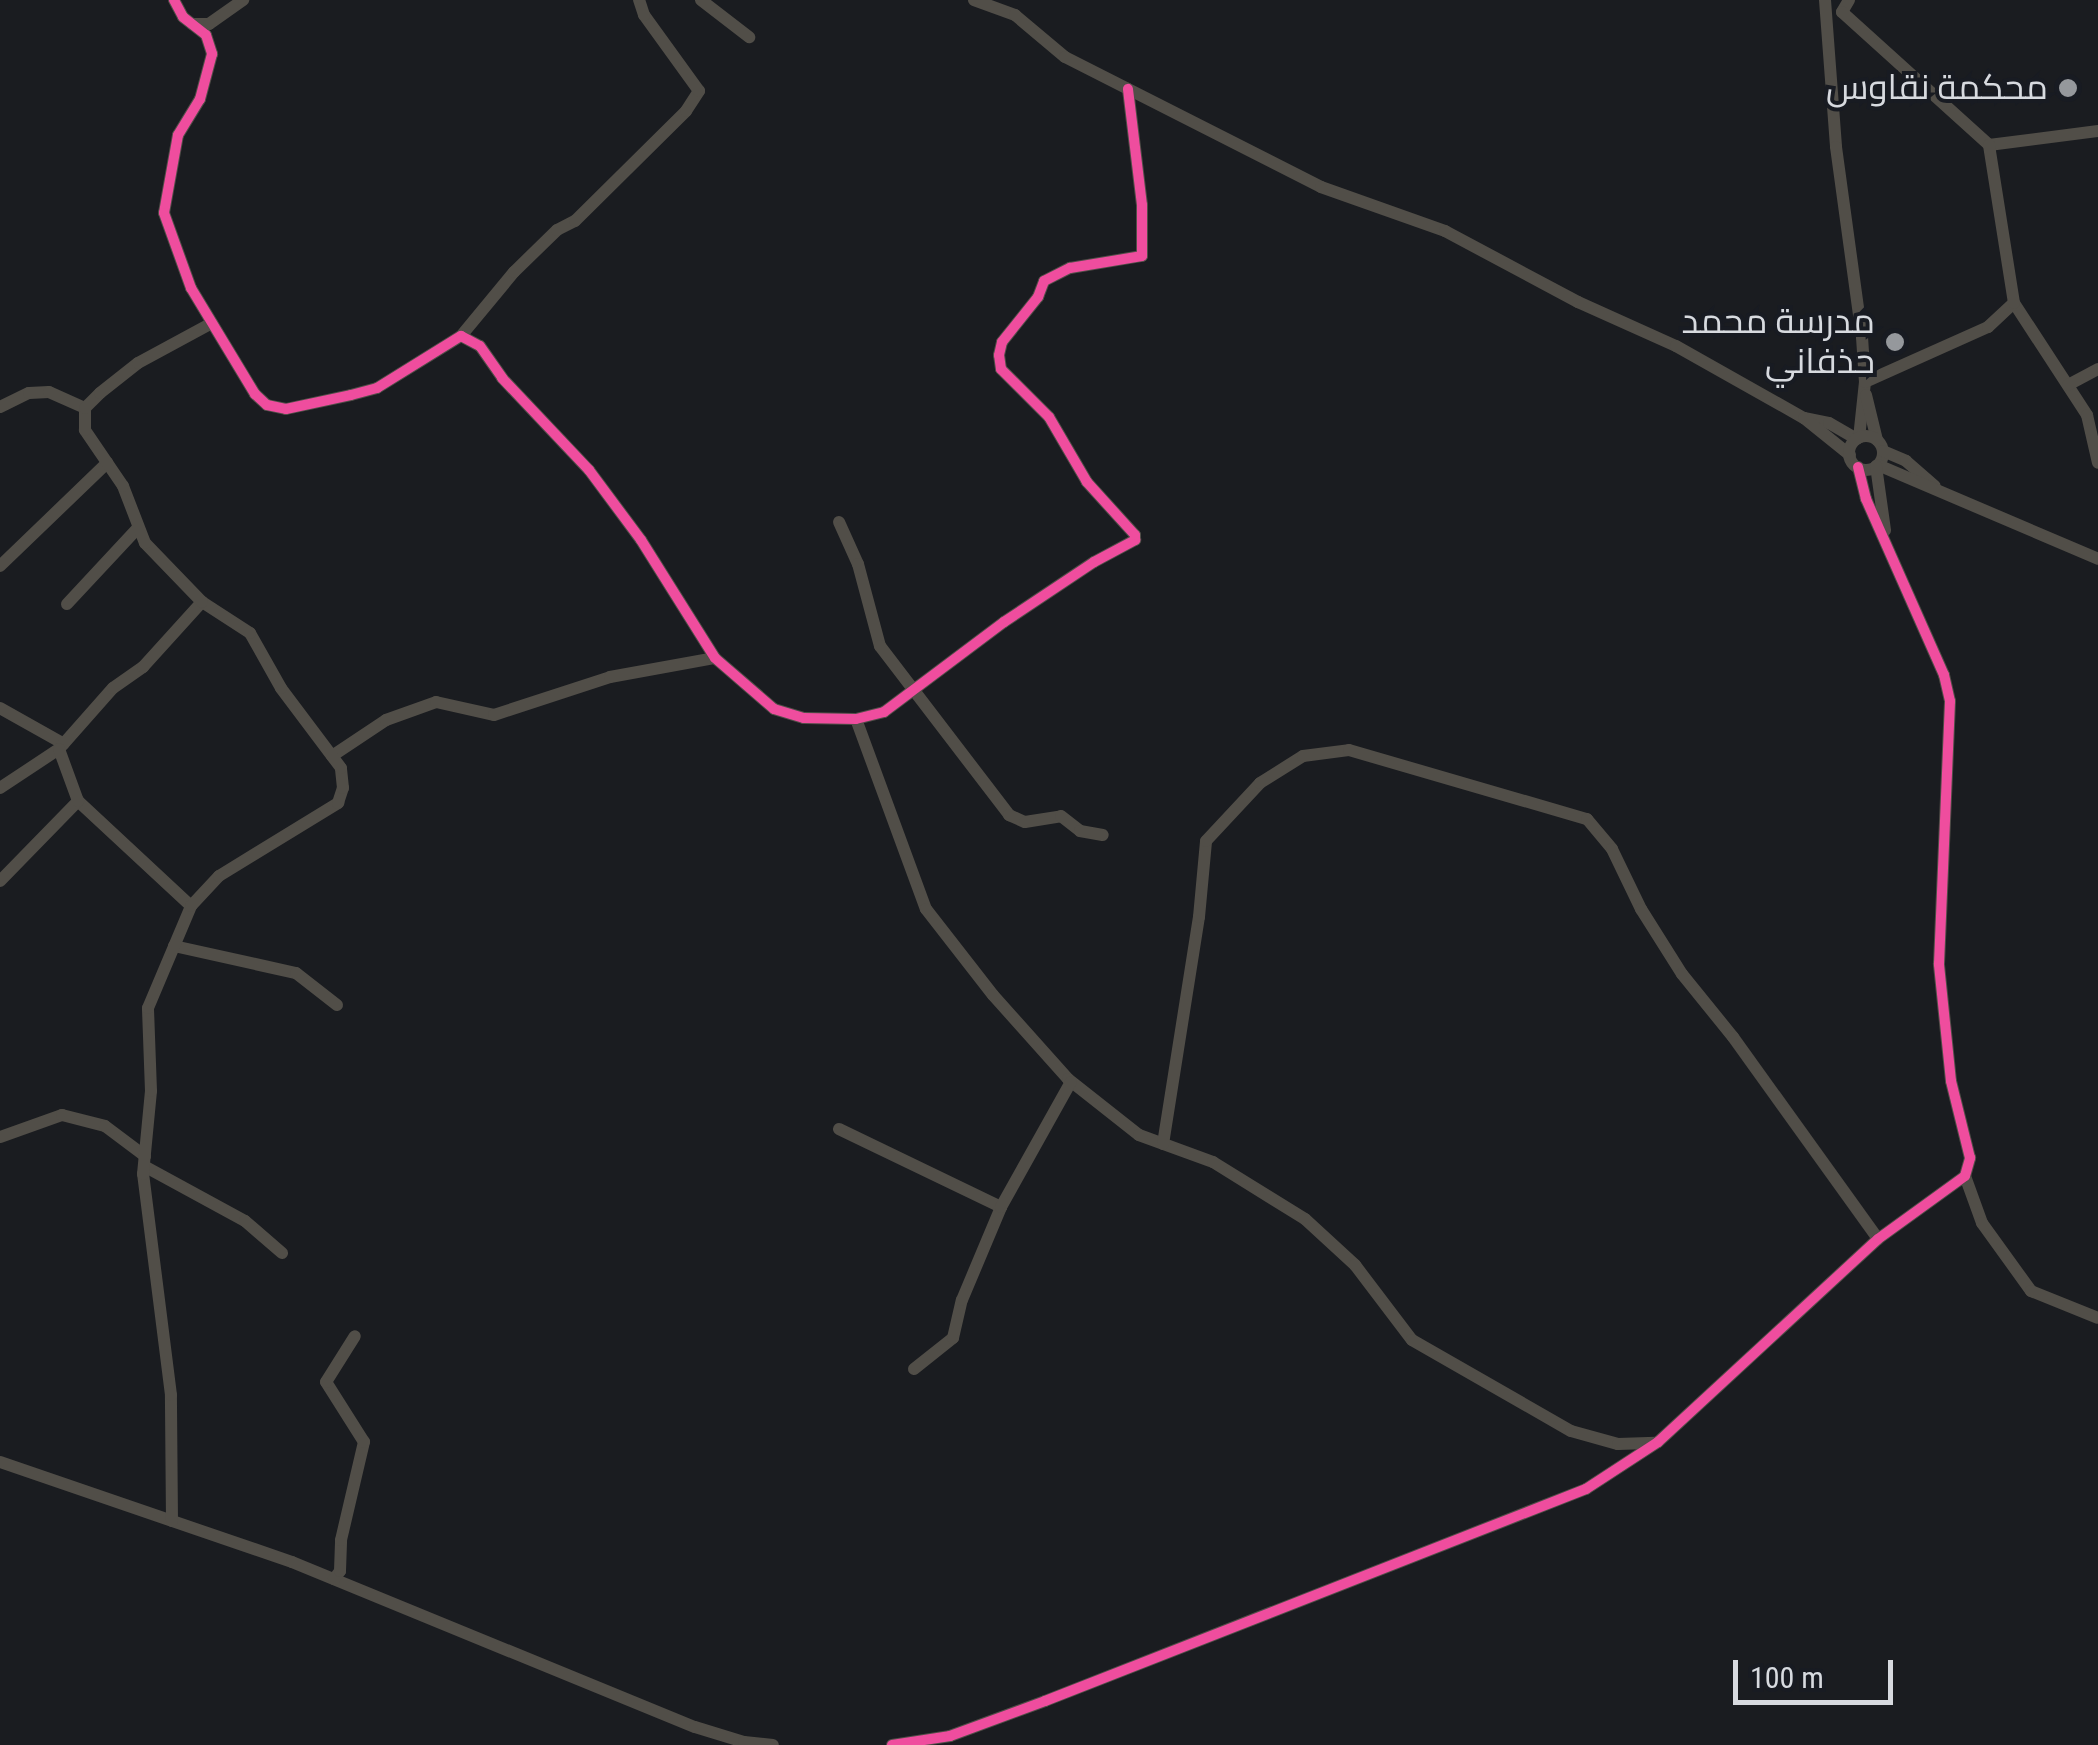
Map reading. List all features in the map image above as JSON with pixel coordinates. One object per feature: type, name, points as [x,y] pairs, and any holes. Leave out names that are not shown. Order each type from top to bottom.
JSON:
[{"type":"street","points":[[174,0],[206,35],[212,54]]},
{"type":"street","points":[[192,24],[209,24],[243,0]]},
{"type":"street","points":[[226,14],[200,100],[178,136],[164,213],[191,288],[255,394],[268,405],[286,409],[377,388],[461,336],[514,272],[557,230],[575,221],[686,111],[699,92],[644,15],[639,0]]},
{"type":"street","points":[[701,0],[750,38]]},
{"type":"street","points":[[974,0],[1015,15],[1066,57],[1322,187],[1445,232],[1578,302],[1676,346],[1804,418],[1850,455],[1950,700],[1939,964],[1951,1081],[1970,1158],[1965,1176],[1982,1224],[2031,1291],[2098,1318]]},
{"type":"street","points":[[1825,0],[1836,147],[1865,388],[1880,446],[1879,493],[1888,542]]},
{"type":"street","points":[[1829,27],[1846,6],[1989,146],[2014,303],[2087,415],[2098,462]]},
{"type":"street","points":[[461,336],[480,346],[502,378],[589,470],[641,540],[715,658],[774,709],[804,718],[856,719],[884,712],[1004,622],[1134,540],[1135,534],[1087,482],[1050,417],[1001,369],[998,354],[1002,342],[1038,297],[1044,281],[1070,268],[1142,256],[1142,204],[1128,89]]},
{"type":"street","points":[[1989,146],[2098,130]]},
{"type":"street","points":[[1865,388],[1988,327],[2014,303]]},
{"type":"street","points":[[172,1521],[170,1394],[144,1161],[150,1091],[148,1008],[191,906],[219,876],[338,803],[343,788],[341,768],[281,688],[250,633],[202,602],[137,529],[123,486],[84,430],[85,408],[138,363],[212,323]]},
{"type":"street","points":[[2068,386],[2098,369]]},
{"type":"street","points":[[1850,455],[1865,388]]},
{"type":"street","points":[[0,407],[29,392],[50,392],[85,408]]},
{"type":"street","points":[[1804,418],[1855,433],[1917,468],[1935,486]]},
{"type":"street","points":[[0,566],[107,463]]},
{"type":"street","points":[[1858,468],[1877,466],[1901,478],[1935,486],[2098,559]]},
{"type":"street","points":[[1879,493],[1901,478]]},
{"type":"street","points":[[838,522],[858,564],[880,646],[1009,816],[1024,822],[1061,816],[1080,832],[1103,835]]},
{"type":"street","points":[[66,604],[137,529]]},
{"type":"street","points":[[0,788],[61,746],[113,688],[143,667],[202,602]]},
{"type":"street","points":[[332,756],[386,720],[436,702],[494,715],[610,678],[715,658]]},
{"type":"street","points":[[0,708],[61,746],[78,801],[191,906]]},
{"type":"street","points":[[856,719],[926,909],[993,995],[1071,1082],[1140,1135],[1213,1162],[1304,1218],[1355,1265],[1412,1340],[1571,1432],[1618,1444],[1658,1442]]},
{"type":"street","points":[[1163,1144],[1199,917],[1206,841],[1260,782],[1303,756],[1348,750],[1542,802],[1587,819],[1612,849],[1640,909],[1682,974],[1733,1037],[1878,1238]]},
{"type":"street","points":[[0,881],[78,801]]},
{"type":"street","points":[[174,946],[296,972],[337,1006]]},
{"type":"street","points":[[914,1369],[952,1338],[962,1300],[1002,1207],[1071,1082]]},
{"type":"street","points":[[0,1137],[62,1114],[105,1126],[144,1161],[245,1222],[282,1254]]},
{"type":"street","points":[[839,1129],[1002,1207]]},
{"type":"street","points":[[892,1745],[950,1736],[1045,1701],[1586,1489],[1658,1442],[1878,1238],[1965,1176]]},
{"type":"street","points":[[334,1579],[340,1571],[347,1510],[364,1442],[326,1382],[355,1336]]},
{"type":"street","points":[[1618,1444],[1626,1454],[1623,1468]]},
{"type":"street","points":[[0,1462],[334,1579],[694,1726],[744,1742],[773,1745]]},
{"type":"cycle path","points":[[174,0],[183,17],[206,35],[212,54],[200,99],[178,135],[164,213],[191,288],[255,394],[267,405],[286,409],[377,388],[461,336],[480,346],[502,378],[589,470],[641,540],[715,658],[774,709],[804,718],[856,719],[884,712],[1004,622],[1094,562],[1135,540],[1135,535],[1087,482],[1049,417],[1001,369],[999,355],[1002,342],[1038,297],[1044,281],[1070,268],[1142,256],[1142,205],[1128,89]]},
{"type":"cycle path","points":[[892,1745],[950,1736],[1045,1701],[1586,1489],[1658,1442],[1878,1239],[1965,1176],[1970,1158],[1951,1081],[1939,964],[1950,701],[1944,675],[1866,499],[1858,467]]},
{"type":"place","name":"محكمة نقاوس","points":[[2068,88]]},
{"type":"place","name":"مدرسة محمد حذفاني","points":[[1895,342]]}]
